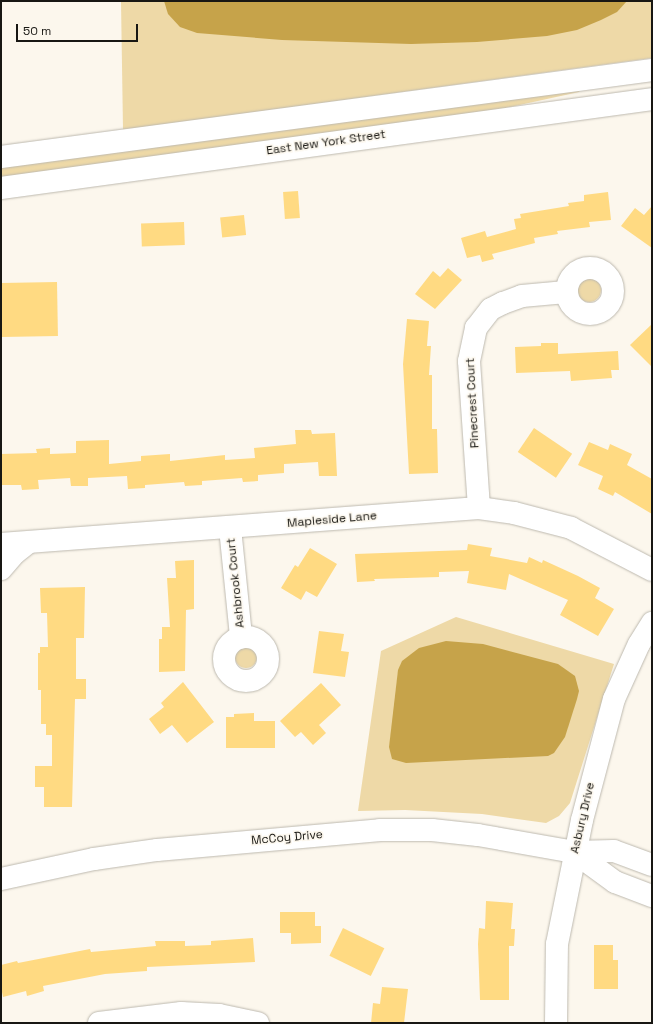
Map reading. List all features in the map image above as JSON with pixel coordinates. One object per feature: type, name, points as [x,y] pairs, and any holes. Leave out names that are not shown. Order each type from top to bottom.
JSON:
[{"type":"street","points":[[1,157],[652,70]]},
{"type":"street","name":"East New York Street","points":[[1,188],[652,100]]},
{"type":"street","name":"Pinecrest Court","points":[[479,508],[469,361],[476,328],[491,309],[503,303],[522,296],[566,292]]},
{"type":"street","name":"Mapleside Lane","points":[[1,544],[230,528],[479,508],[514,513],[563,526],[597,540],[652,570]]},
{"type":"street","name":"Ashbrook Court","points":[[230,528],[242,637]]},
{"type":"street","points":[[1,569],[15,552],[28,542]]},
{"type":"street","name":"Asbury Drive","points":[[556,1023],[557,944],[574,852],[614,699],[639,644],[652,623]]},
{"type":"street","name":"McCoy Drive","points":[[1,879],[80,862],[157,850],[380,830],[432,830],[478,835],[574,852],[614,851],[652,864]]},
{"type":"street","name":"McCoy Drive","points":[[574,852],[615,882],[652,896]]},
{"type":"street","points":[[99,1023],[180,1013],[219,1015],[258,1023]]},
{"type":"shaded area","points":[[121,1],[652,1],[652,58],[123,130]]},
{"type":"shaded area","points":[[164,1],[627,1],[617,12],[601,20],[577,30],[547,36],[477,42],[411,44],[282,40],[197,33],[180,27],[168,14]]},
{"type":"shaded area","points":[[580,90],[579,92],[492,111],[1,178],[1,167]]},
{"type":"shaded area","points":[[589,278],[597,282],[601,290],[597,298],[589,302],[581,298],[577,290],[581,282]]},
{"type":"shaded area","points":[[456,617],[614,664],[570,803],[559,816],[546,823],[482,814],[405,810],[358,811],[381,651]]},
{"type":"shaded area","points":[[446,641],[483,644],[558,664],[575,676],[579,691],[577,699],[565,737],[554,753],[548,756],[406,763],[392,759],[389,747],[398,670],[402,661],[419,648]]},
{"type":"shaded area","points":[[246,646],[254,649],[257,657],[254,665],[246,668],[238,665],[235,657],[238,649]]},
{"type":"building","points":[[298,191],[300,218],[285,219],[283,192]]},
{"type":"building","points":[[608,192],[611,220],[589,222],[590,227],[557,231],[558,234],[534,238],[535,243],[492,254],[494,259],[482,262],[480,255],[467,258],[461,238],[485,231],[487,237],[516,229],[514,219],[521,218],[520,214],[569,206],[568,203],[584,201],[584,195]]},
{"type":"building","points":[[652,206],[652,248],[621,226],[635,208],[644,215]]},
{"type":"building","points":[[244,215],[246,235],[222,237],[220,218]]},
{"type":"building","points":[[184,222],[185,245],[142,246],[141,224]]},
{"type":"building","points":[[448,268],[462,280],[435,309],[415,294],[433,271],[440,277]]},
{"type":"building","points":[[57,282],[58,336],[2,337],[1,283]]},
{"type":"building","points":[[407,319],[429,321],[427,346],[431,346],[429,375],[432,375],[432,429],[437,429],[438,473],[409,474],[403,364]]},
{"type":"building","points":[[652,324],[652,367],[630,345]]},
{"type":"building","points":[[541,343],[558,343],[558,354],[618,351],[619,370],[611,370],[612,378],[571,381],[570,371],[516,373],[515,347],[541,346]]},
{"type":"building","points":[[534,428],[572,454],[556,478],[518,452]]},
{"type":"building","points":[[295,430],[311,430],[312,434],[335,433],[337,476],[319,476],[318,462],[284,464],[284,473],[258,475],[258,481],[243,482],[242,478],[202,481],[202,485],[185,486],[184,482],[145,485],[145,488],[128,489],[127,476],[88,478],[88,486],[71,486],[70,478],[38,480],[39,489],[22,490],[21,485],[1,485],[1,454],[37,453],[36,449],[50,448],[50,454],[76,453],[76,441],[109,440],[109,464],[141,461],[141,456],[170,454],[170,461],[225,455],[225,460],[255,458],[254,448],[296,444]]},
{"type":"building","points":[[589,442],[608,450],[610,444],[632,454],[627,465],[652,479],[652,514],[615,492],[613,496],[598,489],[603,476],[578,465]]},
{"type":"building","points":[[468,544],[492,548],[490,556],[527,563],[529,557],[542,563],[543,560],[600,588],[595,598],[614,609],[598,636],[560,615],[568,600],[509,574],[506,590],[467,583],[469,571],[439,572],[439,577],[374,579],[375,581],[357,582],[355,554],[467,550]]},
{"type":"building","points":[[310,548],[337,564],[317,597],[306,591],[301,600],[281,588],[295,565],[298,567]]},
{"type":"building","points":[[194,560],[194,609],[186,610],[185,671],[159,672],[159,639],[162,639],[162,627],[170,627],[167,578],[176,578],[175,561]]},
{"type":"building","points":[[85,587],[84,638],[76,638],[76,679],[86,679],[86,699],[75,699],[72,807],[44,807],[44,787],[35,787],[35,766],[52,766],[52,735],[46,735],[46,724],[41,724],[41,690],[38,690],[38,653],[40,653],[40,647],[48,647],[47,613],[41,613],[40,588]]},
{"type":"building","points":[[319,631],[344,634],[341,651],[349,652],[345,677],[313,673]]},
{"type":"building","points":[[183,682],[214,722],[187,743],[172,725],[160,734],[149,719],[164,707],[161,703]]},
{"type":"building","points":[[321,683],[341,705],[319,725],[326,733],[313,745],[301,732],[295,737],[280,721]]},
{"type":"building","points":[[254,713],[254,721],[275,721],[275,748],[226,748],[226,717],[234,717],[234,714]]},
{"type":"building","points":[[486,901],[513,903],[511,929],[515,929],[514,946],[509,946],[509,1000],[480,1000],[478,944],[479,928],[485,929]]},
{"type":"building","points":[[280,912],[315,912],[315,926],[321,926],[321,943],[291,944],[291,933],[280,933]]},
{"type":"building","points":[[343,928],[384,948],[371,976],[329,956]]},
{"type":"building","points":[[253,938],[255,962],[147,967],[147,971],[105,974],[43,986],[44,991],[27,996],[26,991],[3,997],[1,987],[1,965],[17,961],[18,963],[90,949],[91,952],[156,946],[155,941],[185,941],[185,946],[211,945],[211,941]]},
{"type":"building","points":[[594,945],[613,945],[613,960],[618,960],[618,989],[594,989]]},
{"type":"building","points":[[382,987],[408,989],[404,1023],[371,1023],[373,1003],[380,1004]]}]
